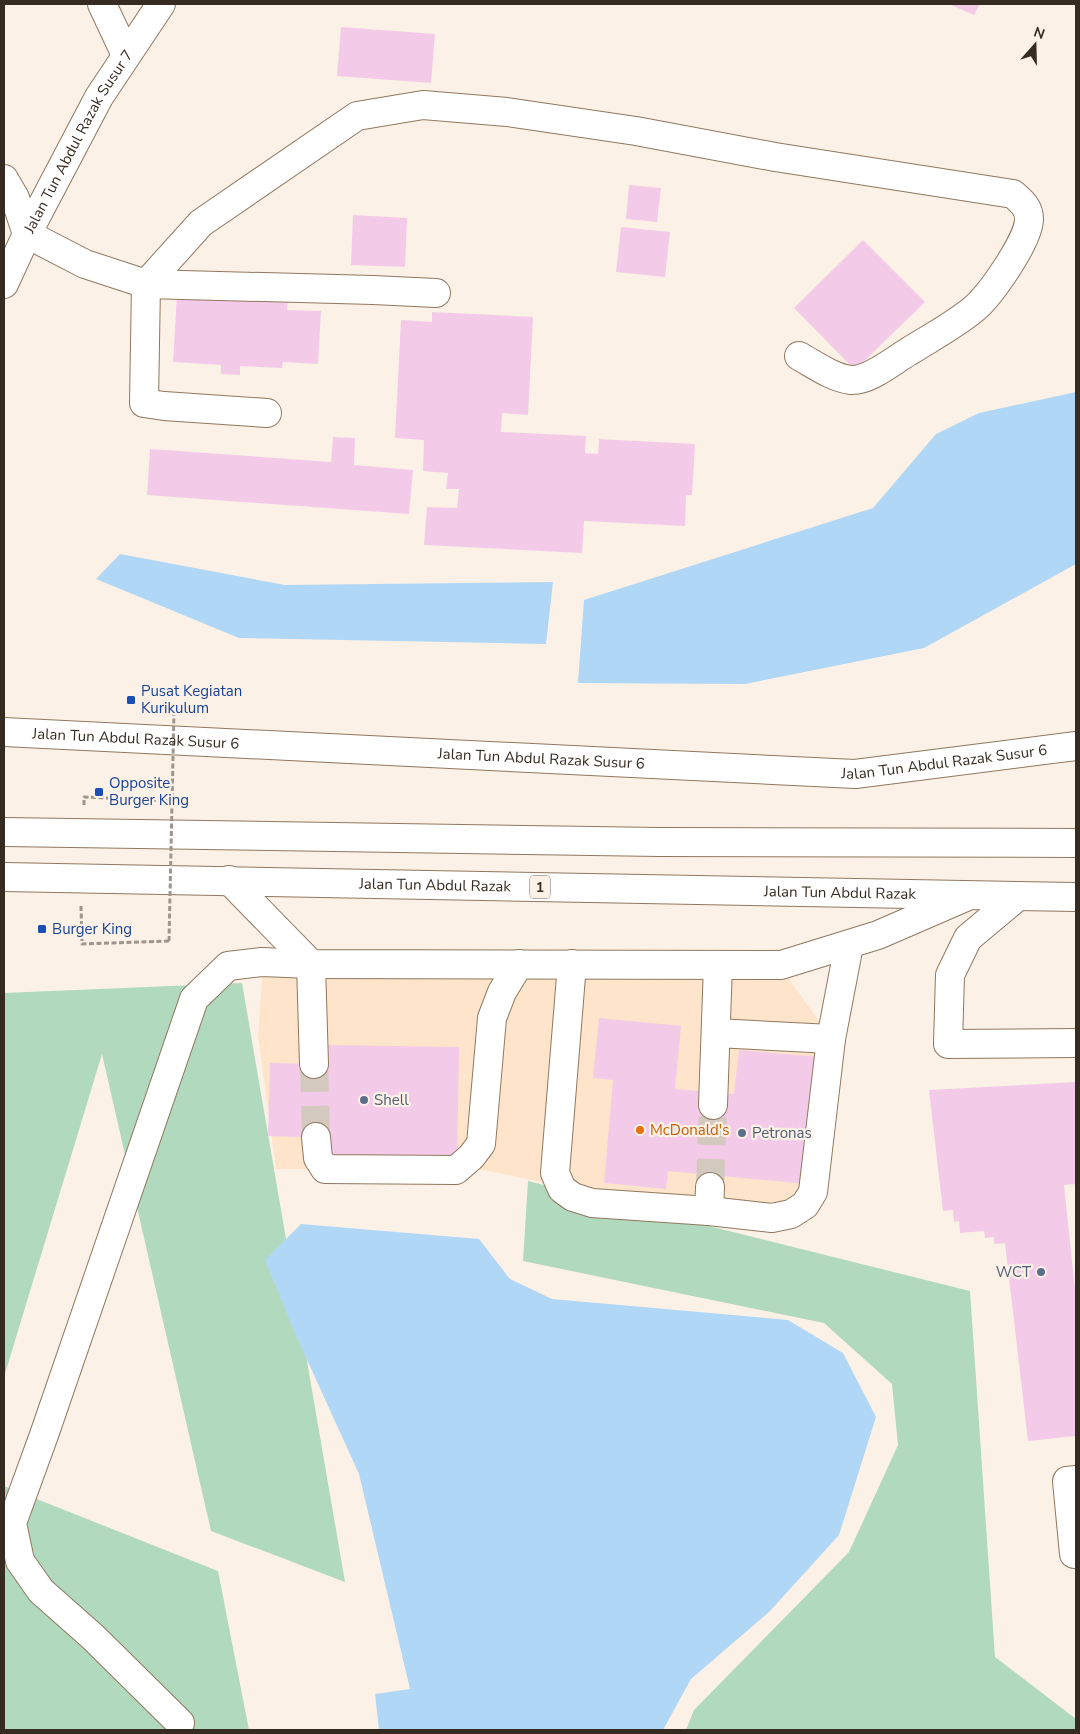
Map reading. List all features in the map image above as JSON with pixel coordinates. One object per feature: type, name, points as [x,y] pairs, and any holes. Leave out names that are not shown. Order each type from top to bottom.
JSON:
[{"type":"main road","points":[[102,4],[126,55]]},
{"type":"main road","name":"Jalan Tun Abdul Razak Susur 7","points":[[4,284],[27,234],[100,97],[161,4]]},
{"type":"main road","points":[[267,413],[144,403],[146,284],[201,223],[343,125],[357,116],[423,105],[507,112],[636,131],[775,157],[1013,194],[1026,205],[1029,219],[1021,244],[989,294],[966,314],[870,376],[852,380],[829,373],[799,356]]},
{"type":"main road","points":[[4,179],[15,198],[27,234],[85,264],[146,284],[436,293]]},
{"type":"main road","name":"Jalan Tun Abdul Razak Susur 6","points":[[4,732],[855,774],[1076,746]]},
{"type":"main road","points":[[4,832],[659,842],[1076,844]]},
{"type":"main road","name":"Jalan Tun Abdul Razak","points":[[4,877],[1076,897]]},
{"type":"main road","points":[[229,880],[311,964],[314,1064]]},
{"type":"main road","points":[[180,1723],[93,1637],[41,1591],[20,1561],[12,1523],[194,999],[228,966],[262,962],[311,964],[781,965],[878,935],[968,896]]},
{"type":"main road","points":[[1017,897],[968,938],[950,975],[948,1044],[1076,1043]]},
{"type":"main road","points":[[572,964],[555,1173],[562,1189],[573,1197],[592,1203],[709,1199],[772,1218],[791,1214],[805,1205],[813,1192],[831,1039],[849,945]]},
{"type":"main road","points":[[316,1137],[318,1158],[326,1168],[456,1170],[471,1158],[481,1144],[492,1018],[502,992],[518,964]]},
{"type":"main road","points":[[713,1105],[718,964]]},
{"type":"main road","points":[[716,1033],[831,1039]]},
{"type":"main road","points":[[1076,1480],[1067,1481],[1074,1554],[1076,1553]]},
{"type":"path","points":[[81,878],[82,944],[169,941],[174,712]]},
{"type":"path","points":[[84,797],[173,801]]},
{"type":"shaded area","points":[[263,969],[784,972],[824,1028],[806,1190],[787,1208],[611,1197],[484,1170],[276,1169],[258,1035]]},
{"type":"green space","points":[[242,983],[345,1582],[211,1531],[102,1054],[4,1377],[4,993]]},
{"type":"green space","points":[[528,1181],[970,1291],[995,1657],[1076,1719],[1076,1730],[686,1730],[694,1710],[849,1552],[898,1445],[892,1384],[824,1323],[523,1261]]},
{"type":"green space","points":[[4,1486],[218,1571],[249,1730],[4,1730]]},
{"type":"water","points":[[1076,392],[1076,564],[924,648],[745,684],[578,683],[584,600],[873,508],[936,434],[979,413]]},
{"type":"water","points":[[120,554],[285,585],[553,582],[546,644],[239,638],[96,579]]},
{"type":"water","points":[[301,1224],[479,1239],[510,1279],[552,1299],[788,1320],[843,1353],[876,1417],[839,1535],[770,1611],[691,1679],[663,1730],[379,1730],[375,1694],[410,1689],[359,1474],[294,1331],[265,1260]]},
{"type":"building","points":[[949,4],[980,4],[974,15]]},
{"type":"building","points":[[341,27],[435,34],[431,83],[337,76]]},
{"type":"building","points":[[629,185],[661,188],[657,222],[626,219]]},
{"type":"building","points":[[353,215],[407,218],[405,267],[351,265]]},
{"type":"building","points":[[621,227],[670,232],[665,277],[616,272]]},
{"type":"building","points":[[863,240],[925,302],[855,370],[794,308]]},
{"type":"building","points":[[177,294],[288,300],[287,310],[321,311],[318,364],[283,362],[282,368],[240,366],[240,375],[221,374],[221,365],[173,362]]},
{"type":"building","points":[[432,312],[533,317],[528,415],[502,413],[501,432],[586,436],[585,453],[598,454],[599,439],[695,444],[692,495],[686,495],[685,526],[584,521],[582,553],[424,545],[427,507],[457,508],[459,489],[446,489],[448,473],[423,471],[424,440],[395,438],[401,320],[432,322]]},
{"type":"building","points":[[333,437],[355,438],[354,465],[413,470],[409,514],[147,495],[150,449],[331,462]]},
{"type":"building","points":[[599,1018],[681,1026],[675,1089],[734,1094],[739,1050],[819,1057],[808,1184],[668,1171],[666,1189],[604,1183],[613,1080],[593,1078]]},
{"type":"building","name":"Shell","points":[[327,1045],[459,1047],[457,1168],[325,1165],[326,1138],[268,1136],[270,1063],[327,1064]]},
{"type":"building","name":"WCT","points":[[1076,1082],[1076,1184],[1064,1185],[1076,1299],[1076,1436],[1028,1441],[1005,1243],[994,1244],[994,1237],[985,1238],[984,1231],[960,1233],[959,1221],[954,1222],[953,1210],[943,1211],[929,1090]]},
{"type":"tunnel","points":[[314,1064],[316,1137]]},
{"type":"tunnel","points":[[710,1187],[713,1105]]},
{"type":"place","name":"Pusat Kegiatan Kurikulum","points":[[131,700]]},
{"type":"place","name":"Opposite Burger King","points":[[99,792]]},
{"type":"place","name":"Burger King","points":[[42,929]]},
{"type":"place","name":"Shell","points":[[364,1100]]},
{"type":"place","name":"McDonald's","points":[[640,1130]]},
{"type":"place","name":"Petronas","points":[[742,1133]]},
{"type":"place","name":"WCT","points":[[1041,1272]]}]
